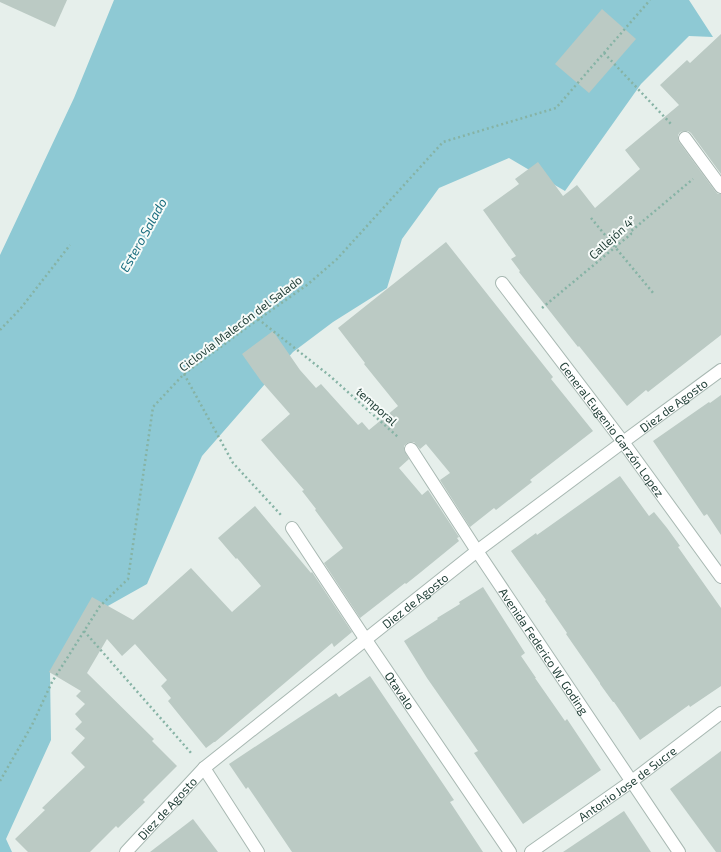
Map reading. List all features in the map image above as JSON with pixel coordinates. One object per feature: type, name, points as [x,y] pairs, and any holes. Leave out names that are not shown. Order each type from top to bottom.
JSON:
[{"type":"street","points":[[685,138],[721,187]]},
{"type":"street","name":"General Eugenio Garzón Lopez","points":[[502,283],[623,442],[721,577]]},
{"type":"street","name":"Diez de Agosto","points":[[126,852],[204,768],[477,552],[721,370]]},
{"type":"street","name":"Avenida Federico W. Goding","points":[[411,449],[477,552],[679,852]]},
{"type":"street","name":"Otavalo","points":[[292,528],[510,852]]},
{"type":"street","name":"Antonio Jose de Sucre","points":[[531,852],[632,781],[721,713]]},
{"type":"street","points":[[204,768],[258,852]]},
{"type":"path","name":"Ciclovía Malecón del Salado","points":[[0,781],[32,725],[52,682],[84,631],[100,606],[128,580],[153,407],[184,374],[306,285],[337,260],[443,142],[556,108],[650,0]]},
{"type":"path","points":[[604,53],[669,122]]},
{"type":"path","name":"Callejón 4°","points":[[530,319],[631,234],[630,232],[707,168]]},
{"type":"path","points":[[591,218],[654,294]]},
{"type":"path","points":[[0,330],[21,308],[70,246]]},
{"type":"path","name":"temporal","points":[[258,319],[330,376],[411,449]]},
{"type":"path","points":[[184,374],[233,463],[292,528]]},
{"type":"path","points":[[84,631],[204,768]]},
{"type":"water","name":"Estero Salado","points":[[114,0],[689,0],[713,37],[689,36],[641,84],[565,191],[509,158],[439,188],[402,239],[387,288],[333,322],[293,352],[202,456],[147,584],[90,616],[50,672],[51,740],[6,839],[12,852],[0,852],[0,255],[74,98]]},
{"type":"building","points":[[0,0],[67,0],[55,27],[0,2]]},
{"type":"building","points":[[602,9],[636,39],[589,93],[555,64]]},
{"type":"building","points":[[721,34],[721,174],[691,133],[688,131],[680,132],[678,138],[679,142],[715,191],[718,194],[721,194],[721,335],[648,392],[646,390],[627,406],[519,272],[520,271],[511,259],[516,256],[483,210],[519,184],[515,179],[538,162],[563,196],[577,185],[595,208],[640,169],[625,150],[679,105],[660,85],[687,60],[690,63]]},
{"type":"building","points":[[446,242],[553,377],[551,379],[593,431],[530,480],[532,482],[496,510],[494,508],[470,527],[440,480],[450,473],[426,444],[420,449],[414,442],[407,443],[404,446],[404,450],[409,459],[399,468],[422,495],[428,490],[459,537],[457,538],[459,541],[406,584],[405,583],[360,618],[324,563],[343,548],[302,491],[304,490],[261,440],[290,414],[261,381],[242,354],[273,331],[300,370],[316,388],[321,384],[358,425],[362,422],[369,430],[398,406],[364,364],[365,363],[338,328]]},
{"type":"building","points":[[721,395],[721,535],[707,514],[704,516],[653,441]]},
{"type":"building","points":[[620,476],[649,516],[654,512],[667,528],[680,546],[678,547],[721,608],[721,686],[690,707],[689,705],[640,740],[600,684],[566,634],[567,633],[545,601],[546,600],[511,551],[536,533],[537,535]]},
{"type":"building","points":[[255,506],[311,573],[312,572],[352,632],[334,647],[332,643],[206,748],[168,701],[171,698],[161,686],[167,680],[135,644],[122,656],[107,639],[87,673],[154,739],[152,741],[177,766],[143,800],[145,802],[118,828],[116,826],[90,852],[28,852],[15,839],[45,810],[42,808],[85,767],[71,753],[85,738],[75,729],[82,722],[75,714],[85,704],[76,696],[81,691],[49,672],[92,597],[133,620],[191,568],[232,612],[261,586],[218,538]]},
{"type":"building","points":[[483,587],[525,653],[521,656],[535,678],[565,721],[567,719],[601,770],[523,824],[474,753],[478,751],[427,678],[404,641]]},
{"type":"building","points":[[370,676],[454,800],[450,802],[483,852],[292,852],[248,787],[246,789],[229,764],[336,693],[339,697]]},
{"type":"building","points":[[721,751],[721,852],[716,852],[670,789]]},
{"type":"building","points":[[624,811],[651,852],[563,852]]},
{"type":"building","points":[[193,819],[218,852],[150,852]]}]
